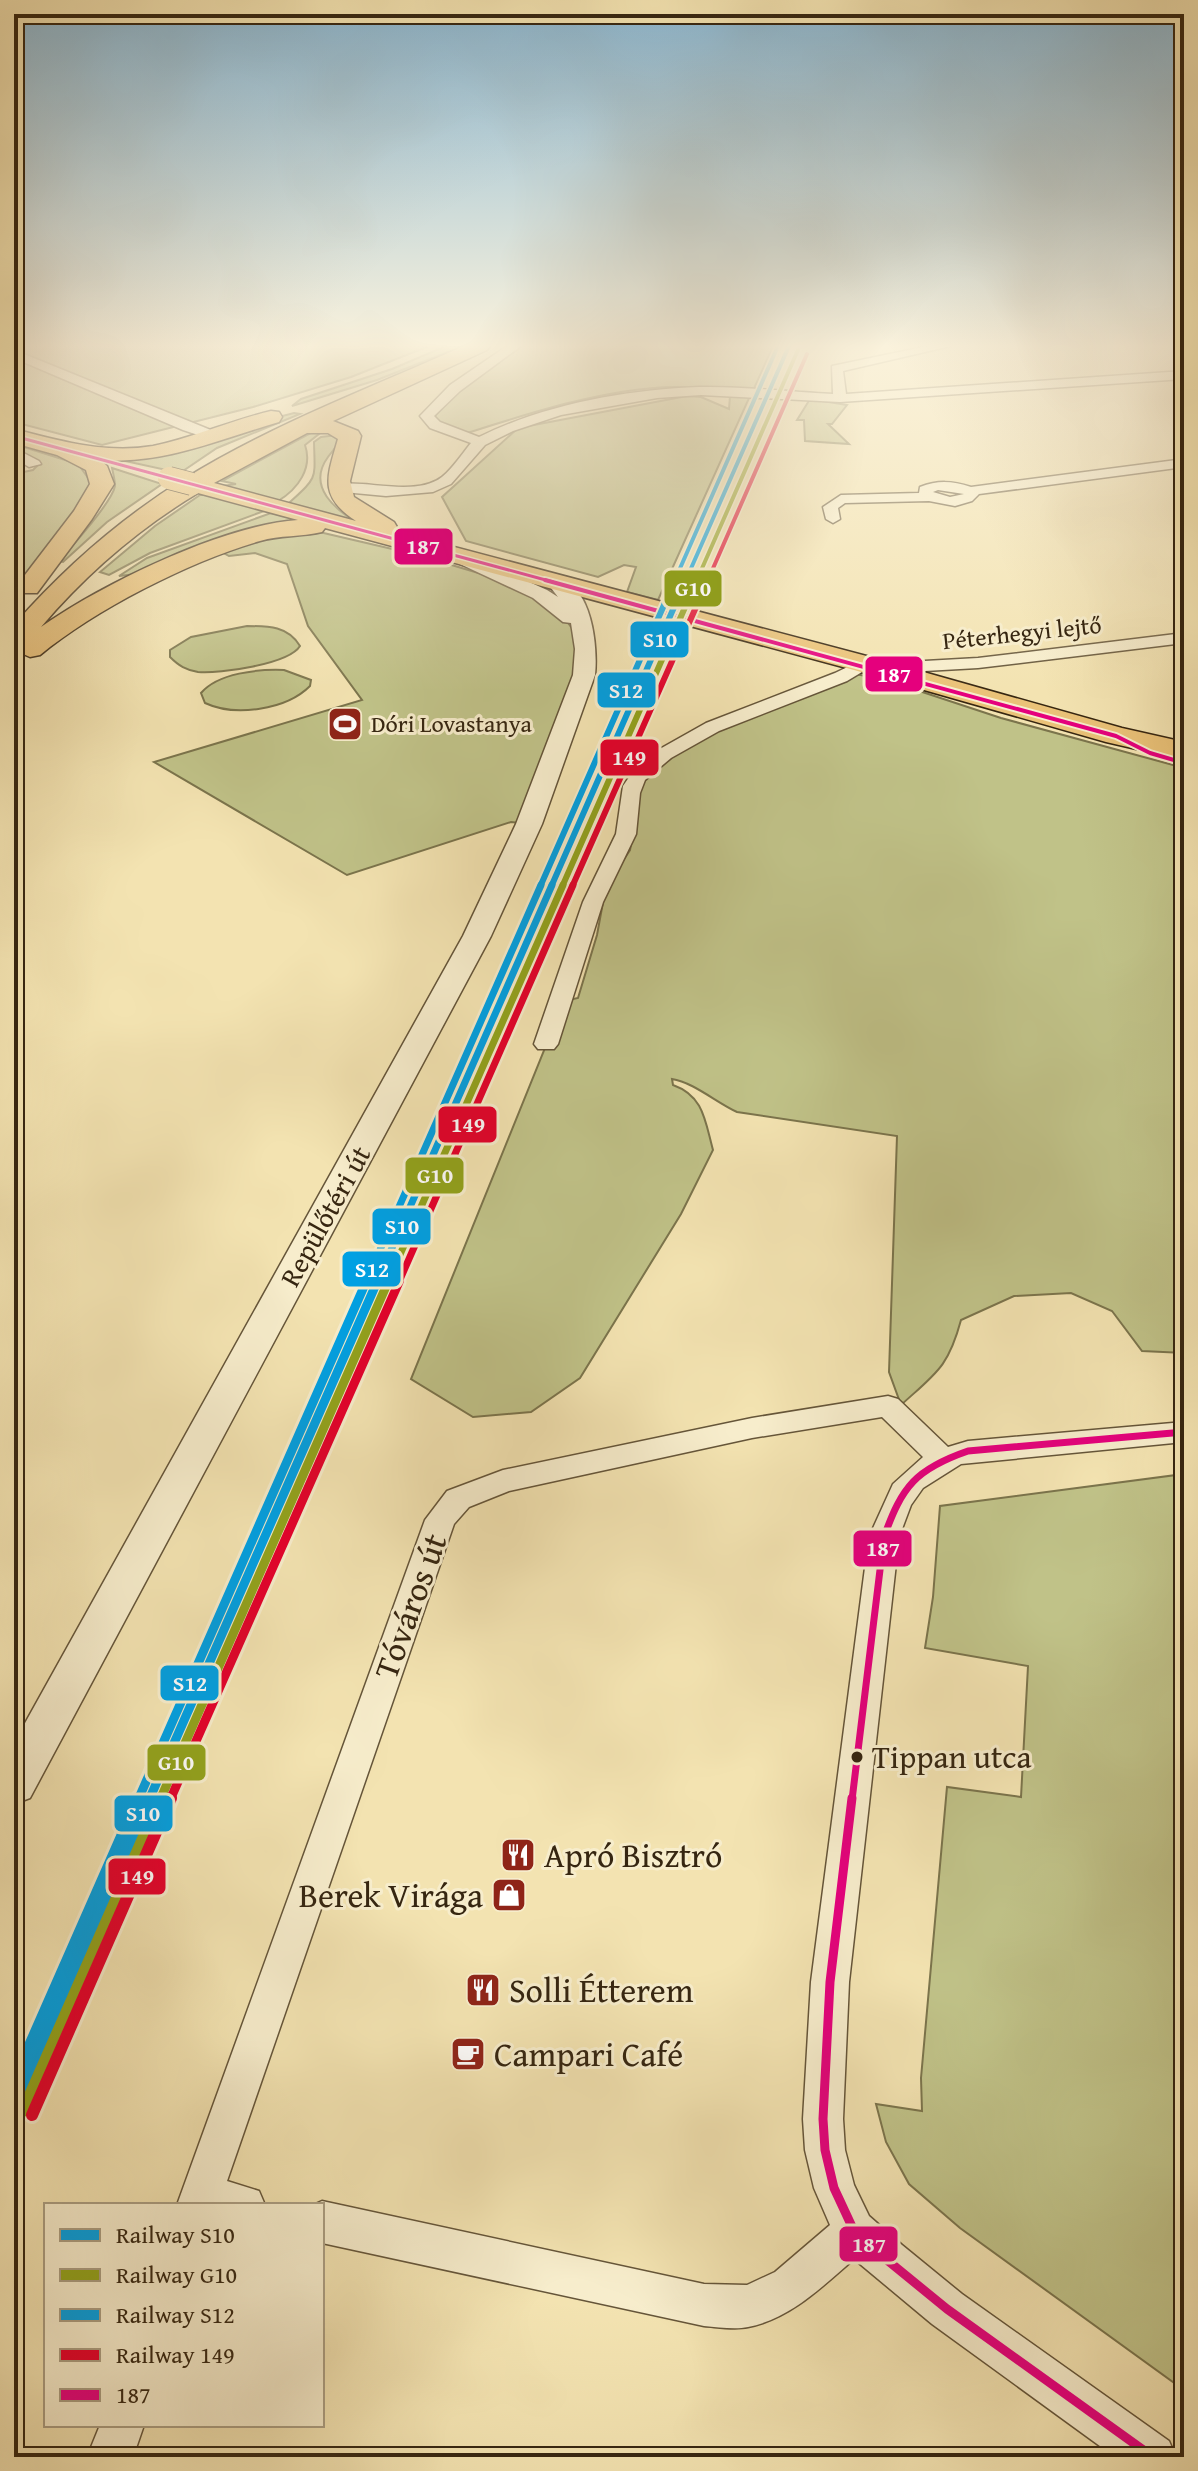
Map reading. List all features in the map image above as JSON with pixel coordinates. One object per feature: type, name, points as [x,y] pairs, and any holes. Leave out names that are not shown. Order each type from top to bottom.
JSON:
[{"type":"main road","points":[[14,606],[84,514],[102,484],[96,466],[87,461]]},
{"type":"main road","points":[[107,461],[864,664],[1116,736],[1184,751]]},
{"type":"main road","points":[[14,642],[84,563],[138,519],[231,461]]},
{"type":"main road","points":[[343,461],[338,472],[344,497],[372,521],[416,540],[428,549]]},
{"type":"main road","points":[[14,662],[77,613],[233,540],[288,527],[340,531],[428,549]]},
{"type":"main road","points":[[84,563],[89,572],[111,579],[158,574]]},
{"type":"main road","points":[[582,621],[591,603],[616,600]]},
{"type":"main road","points":[[1116,736],[1150,753],[1184,763]]},
{"type":"street","points":[[30,461],[34,464]]},
{"type":"street","points":[[344,497],[428,489],[446,481],[463,461]]},
{"type":"street","points":[[833,519],[830,507],[841,499],[930,497],[925,490],[936,486],[954,486],[970,491],[1184,463]]},
{"type":"street","points":[[344,497],[386,492]]},
{"type":"street","points":[[467,560],[540,594],[582,621]]},
{"type":"street","points":[[558,584],[582,621]]},
{"type":"street","name":"Repülőtéri út","points":[[14,1785],[477,936],[534,810],[584,675],[588,651],[582,621]]},
{"type":"street","name":"Péterhegyi lejtő","points":[[864,664],[907,667],[1004,661],[1184,638]]},
{"type":"street","points":[[978,663],[947,679],[954,689],[1004,661]]},
{"type":"street","points":[[546,1044],[578,939],[604,875],[628,829],[628,800],[633,784],[641,773],[700,733],[841,677],[864,664]]},
{"type":"street","name":"Tóváros út","points":[[200,2200],[440,1520],[458,1499],[503,1481],[738,1431],[888,1406],[942,1458]]},
{"type":"street","points":[[1153,2457],[947,2309],[854,2231],[834,2188],[825,2150],[825,2064],[830,1982],[884,1537],[892,1510],[903,1489],[942,1458],[998,1447],[1184,1432]]},
{"type":"street","points":[[200,2200],[226,2203]]},
{"type":"street","points":[[324,2222],[704,2305],[748,2306],[790,2287],[854,2231]]},
{"type":"street","points":[[110,2457],[121,2427]]},
{"type":"green space","points":[[32,461],[78,464],[91,482],[87,498],[14,591],[14,474],[33,470],[38,465]]},
{"type":"green space","points":[[127,461],[197,461],[180,473]]},
{"type":"green space","points":[[258,461],[307,461],[297,484],[278,501],[222,486],[236,484],[222,481]]},
{"type":"green space","points":[[315,461],[326,461],[320,478],[322,488],[333,505],[359,524],[288,504],[310,482]]},
{"type":"green space","points":[[481,461],[721,461],[658,600],[627,592],[636,567],[624,565],[598,577],[466,541],[442,497]]},
{"type":"green space","points":[[112,468],[162,484],[107,522],[63,562],[58,561],[107,503],[115,486]]},
{"type":"green space","points":[[200,495],[210,495],[264,511],[150,553],[109,575],[100,572],[155,526]]},
{"type":"green space","points":[[271,513],[301,520],[239,532],[146,573],[119,576],[147,558]]},
{"type":"green space","points":[[315,531],[418,555],[512,583],[566,620],[588,651],[529,824],[511,822],[347,875],[154,762],[362,700],[308,626],[287,564],[255,553],[229,556],[220,551],[238,543]]},
{"type":"green space","points":[[247,626],[284,631],[300,646],[269,663],[222,671],[190,670],[170,657],[170,650],[191,637]]},
{"type":"green space","points":[[262,670],[284,670],[311,680],[310,686],[288,701],[274,706],[231,710],[205,703],[201,693],[208,686],[228,677]]},
{"type":"green space","points":[[855,674],[883,679],[1001,718],[1184,768],[1184,1353],[1142,1351],[1112,1311],[1071,1293],[1014,1296],[961,1320],[946,1360],[901,1405],[889,1372],[897,1136],[737,1112],[688,1084],[672,1079],[673,1085],[691,1096],[702,1111],[713,1150],[681,1214],[580,1378],[531,1412],[473,1417],[411,1379],[564,1001],[578,998],[597,935],[604,897],[630,850],[633,833],[632,791],[691,741]]},
{"type":"green space","points":[[1184,1474],[1184,2390],[960,2228],[909,2184],[886,2142],[876,2104],[922,2111],[921,2078],[947,1787],[1021,1797],[1028,1666],[925,1648],[933,1597],[940,1506]]},
{"type":"rail line","name":"S12","points":[[14,2082],[727,461]]},
{"type":"rail line","name":"S10","points":[[14,2107],[738,461]]},
{"type":"rail line","name":"G10","points":[[23,2111],[749,461]]},
{"type":"rail line","name":"149","points":[[32,2115],[760,461]]},
{"type":"transit line","name":"187","points":[[108,461],[979,697],[1116,736],[1150,753],[1184,763]]},
{"type":"transit line","name":"187","points":[[1153,2457],[947,2309],[854,2231],[834,2188],[825,2150],[823,2119],[830,1982],[884,1537],[896,1504],[912,1480],[951,1457],[968,1451],[1184,1432]]},
{"type":"place","name":"Dóri Lovastanya","points":[[345,724]]},
{"type":"place","name":"Tippan utca","points":[[857,1757]]},
{"type":"place","name":"Apró Bisztró","points":[[518,1855]]},
{"type":"place","name":"Berek Virága","points":[[509,1895]]},
{"type":"place","name":"Solli Étterem","points":[[483,1990]]},
{"type":"place","name":"Campari Café","points":[[468,2054]]}]
